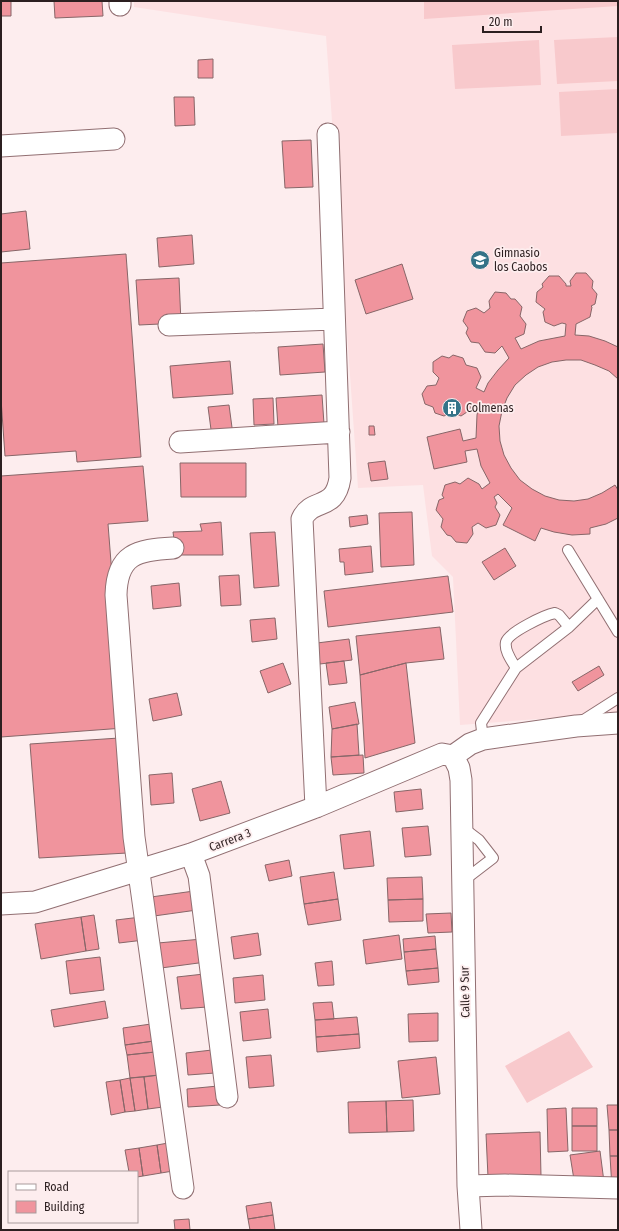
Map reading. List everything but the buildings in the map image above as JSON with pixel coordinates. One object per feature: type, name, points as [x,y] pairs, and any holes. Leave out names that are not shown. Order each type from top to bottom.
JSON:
[{"type":"street","points":[[316,807],[302,519],[304,513],[311,508],[326,502],[334,496],[339,486],[340,478],[328,134]]},
{"type":"street","points":[[1,146],[114,138]]},
{"type":"street","points":[[169,325],[334,320]]},
{"type":"street","points":[[180,442],[339,432]]},
{"type":"street","points":[[173,548],[144,551],[133,555],[125,562],[116,581],[116,595],[134,837],[183,1188]]},
{"type":"street","points":[[453,756],[470,744],[483,739],[576,726],[618,723]]},
{"type":"street","name":"Carrera 3","points":[[1,904],[35,902],[191,854],[316,807],[442,754],[453,756]]},
{"type":"street","name":"Calle 9 Sur","points":[[453,756],[461,780],[468,1186],[471,1230]]},
{"type":"street","points":[[191,854],[199,876],[227,1097]]},
{"type":"street","points":[[468,1186],[505,1185],[618,1188]]},
{"type":"lane","points":[[568,550],[618,632]]},
{"type":"lane","points":[[483,739],[481,723],[516,668],[569,627],[598,599]]},
{"type":"lane","points":[[516,668],[506,650],[506,641],[512,634],[547,614],[555,613],[569,627]]},
{"type":"lane","points":[[576,726],[618,698]]},
{"type":"lane","points":[[461,826],[479,840],[493,858],[463,881]]},
{"type":"shaded area","name":"Gimnasio los Caobos","points":[[134,1],[618,1],[618,713],[460,725],[453,577],[432,556],[423,485],[358,488],[326,36],[134,7]]},
{"type":"shaded area","points":[[424,1],[618,1],[618,6],[424,19]]},
{"type":"shaded area","points":[[618,37],[618,81],[557,84],[554,40]]},
{"type":"shaded area","points":[[539,40],[541,85],[455,89],[452,45]]},
{"type":"shaded area","points":[[618,89],[618,133],[561,136],[559,92]]},
{"type":"shaded area","points":[[569,1031],[593,1067],[527,1103],[505,1066]]},
{"type":"place","name":"Gimnasio los Caobos","points":[[480,260]]},
{"type":"place","name":"Colmenas","points":[[452,408]]}]
